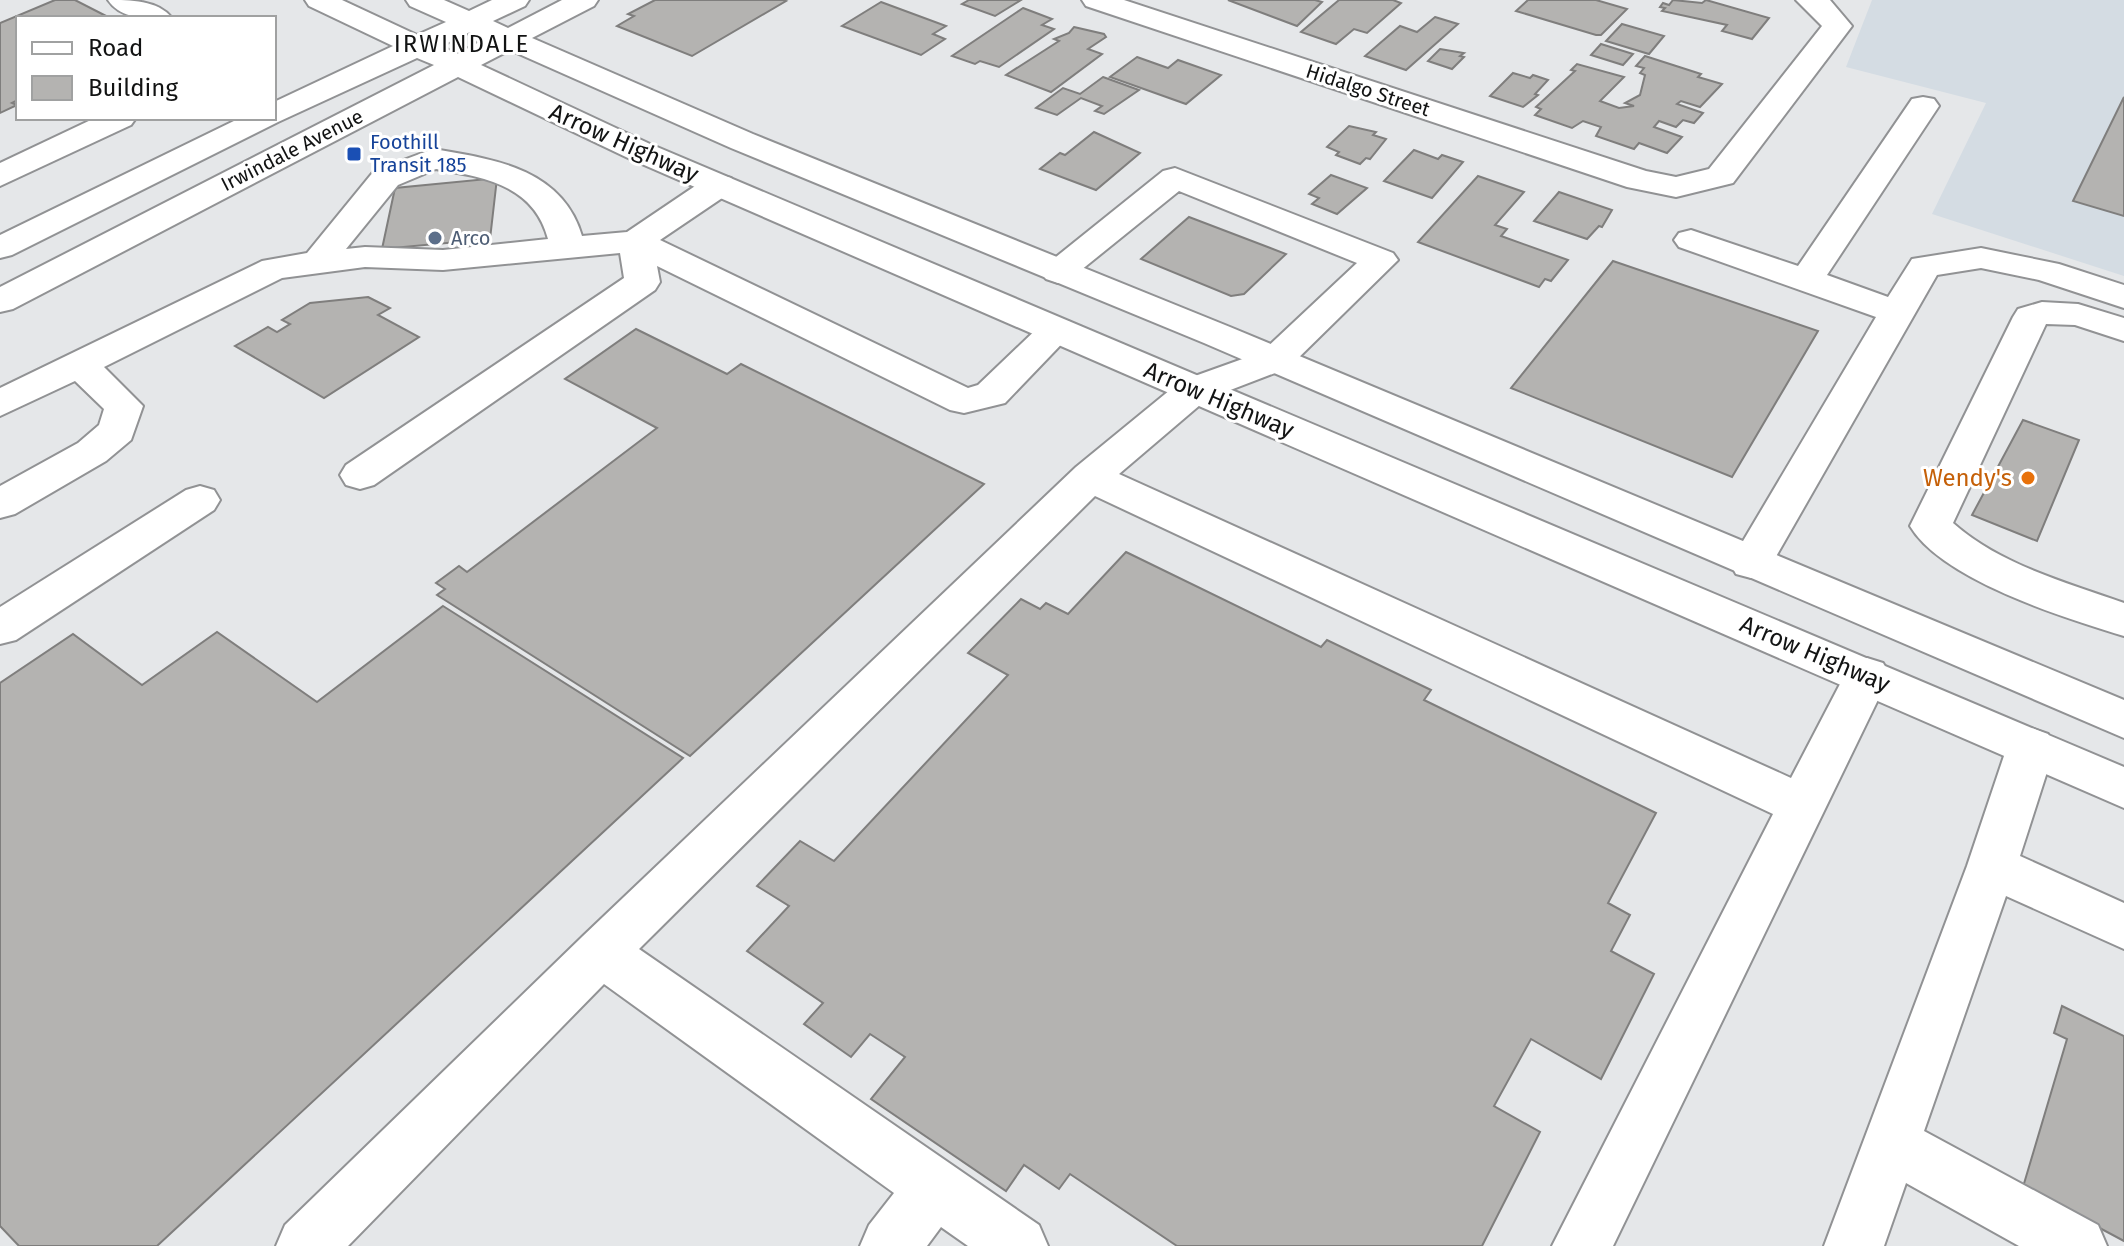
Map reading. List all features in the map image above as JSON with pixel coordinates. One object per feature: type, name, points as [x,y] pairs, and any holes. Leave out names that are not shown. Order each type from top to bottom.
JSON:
[{"type":"main road","points":[[122,0],[154,16]]},
{"type":"main road","name":"Arrow Highway","points":[[319,0],[719,185],[1634,580],[1867,675],[2124,788]]},
{"type":"main road","name":"Arrow Highway","points":[[420,0],[507,40],[1275,360],[2124,720]]},
{"type":"main road","name":"Irwindale Avenue","points":[[276,113],[515,0]]},
{"type":"main road","name":"Irwindale Avenue","points":[[0,301],[584,0]]},
{"type":"main road","name":"Hidalgo Street","points":[[1096,0],[1639,180],[1676,187],[1721,176],[1837,26],[1822,7],[1810,0]]},
{"type":"main road","points":[[1806,280],[1923,106]]},
{"type":"main road","points":[[0,176],[116,120]]},
{"type":"main road","name":"Irwindale Avenue","points":[[0,248],[261,120]]},
{"type":"main road","points":[[319,262],[347,223],[386,178],[433,159],[483,167],[530,185],[561,223],[568,248]]},
{"type":"main road","points":[[306,1246],[601,952],[1090,477],[1194,390],[1275,360],[1381,260],[1175,178],[1058,272]]},
{"type":"main road","points":[[0,403],[274,268],[365,257],[443,260],[636,241],[719,185]]},
{"type":"main road","points":[[1691,240],[1897,312]]},
{"type":"main road","points":[[636,241],[964,401],[991,394],[1057,330]]},
{"type":"main road","points":[[360,475],[642,282],[636,241]]},
{"type":"main road","points":[[1751,563],[1924,266],[1981,258],[2047,271],[2124,297]]},
{"type":"main road","points":[[2124,330],[2079,315],[2046,311],[2031,317],[1931,526],[1942,539],[1988,567],[2124,620]]},
{"type":"main road","points":[[0,504],[92,452],[117,431],[124,406],[78,363]]},
{"type":"main road","points":[[1090,477],[1802,805]]},
{"type":"main road","points":[[0,628],[200,500]]},
{"type":"main road","points":[[1582,1246],[1867,675]]},
{"type":"main road","points":[[1854,1246],[1992,866],[2031,747]]},
{"type":"main road","points":[[1992,866],[2124,927]]},
{"type":"main road","points":[[601,952],[1018,1246]]},
{"type":"main road","points":[[1892,1144],[2077,1246]]},
{"type":"main road","points":[[890,1246],[935,1187]]},
{"type":"shaded area","points":[[1872,0],[2124,0],[2124,276],[1932,214],[1986,103],[1846,67]]},
{"type":"building","points":[[55,0],[75,0],[106,16],[17,16]]},
{"type":"building","points":[[655,0],[786,1],[692,56],[617,26],[634,16],[628,14]]},
{"type":"building","points":[[969,0],[1021,0],[995,16],[962,4]]},
{"type":"building","points":[[1228,0],[1315,0],[1322,2],[1297,26]]},
{"type":"building","points":[[1339,0],[1393,0],[1401,3],[1367,33],[1354,29],[1336,44],[1301,32]]},
{"type":"building","points":[[1528,0],[1596,0],[1627,9],[1601,35],[1596,35],[1516,11]]},
{"type":"building","points":[[1673,0],[1702,3],[1706,0],[1769,18],[1752,39],[1722,31],[1727,25],[1662,11],[1665,8],[1660,7],[1663,3],[1669,5]]},
{"type":"building","points":[[881,2],[946,26],[933,34],[945,39],[921,55],[842,26]]},
{"type":"building","points":[[1023,8],[1052,19],[1042,25],[1054,29],[999,67],[980,61],[975,64],[952,56]]},
{"type":"building","points":[[16,16],[16,101],[12,103],[16,105],[0,113],[0,23]]},
{"type":"building","points":[[1435,17],[1458,24],[1406,70],[1365,56],[1400,26],[1417,32]]},
{"type":"building","points":[[1622,24],[1664,36],[1649,54],[1606,41]]},
{"type":"building","points":[[1074,27],[1104,34],[1106,37],[1088,49],[1102,54],[1051,92],[1006,75],[1059,41],[1054,39],[1069,33]]},
{"type":"building","points":[[1601,44],[1633,54],[1623,65],[1591,55]]},
{"type":"building","points":[[1440,49],[1464,53],[1460,56],[1464,57],[1452,69],[1428,61]]},
{"type":"building","points":[[1645,56],[1722,84],[1700,107],[1681,101],[1677,104],[1703,113],[1694,123],[1683,120],[1676,127],[1659,121],[1654,127],[1682,137],[1667,153],[1639,143],[1634,149],[1596,136],[1601,127],[1583,121],[1572,128],[1535,115],[1541,109],[1536,107],[1575,71],[1571,70],[1577,64],[1624,77],[1600,101],[1619,108],[1634,106],[1625,103],[1640,95],[1645,75],[1640,73],[1644,68],[1636,66]]},
{"type":"building","points":[[1137,57],[1168,68],[1178,60],[1221,75],[1186,104],[1110,77]]},
{"type":"building","points":[[1513,73],[1548,80],[1535,94],[1538,95],[1523,107],[1490,96]]},
{"type":"building","points":[[1103,77],[1139,90],[1104,114],[1095,111],[1102,106],[1081,98],[1057,115],[1036,108],[1063,88],[1080,94]]},
{"type":"building","points":[[2124,97],[2124,216],[2073,201]]},
{"type":"building","points":[[1349,126],[1376,132],[1373,135],[1386,139],[1370,159],[1366,158],[1360,164],[1336,155],[1339,152],[1327,147]]},
{"type":"building","points":[[1094,132],[1140,153],[1096,190],[1040,169],[1060,153],[1065,155]]},
{"type":"building","points":[[1414,150],[1438,159],[1442,155],[1463,162],[1432,198],[1384,181]]},
{"type":"building","points":[[1331,175],[1367,188],[1337,214],[1312,204],[1319,198],[1309,194]]},
{"type":"building","points":[[1478,176],[1524,192],[1495,225],[1507,229],[1501,236],[1568,260],[1551,281],[1545,279],[1539,287],[1418,242]]},
{"type":"building","points":[[497,178],[490,239],[382,249],[395,188]]},
{"type":"building","points":[[1559,192],[1612,210],[1602,227],[1599,226],[1587,239],[1534,221]]},
{"type":"building","points":[[1189,217],[1286,254],[1244,294],[1231,296],[1141,259]]},
{"type":"building","points":[[1613,261],[1818,331],[1732,477],[1511,388]]},
{"type":"building","points":[[368,297],[390,308],[378,315],[419,337],[324,398],[235,346],[268,327],[277,332],[290,324],[282,320],[310,303]]},
{"type":"building","points":[[636,329],[727,374],[741,364],[984,484],[690,756],[437,595],[445,589],[436,583],[459,566],[467,572],[657,428],[565,379]]},
{"type":"building","name":"Wendy's","points":[[2023,420],[2079,440],[2037,541],[1972,515]]},
{"type":"building","points":[[1126,552],[1321,647],[1327,640],[1431,690],[1424,700],[1656,813],[1608,903],[1630,915],[1611,951],[1654,974],[1601,1079],[1531,1039],[1494,1106],[1540,1132],[1482,1246],[1177,1246],[1070,1174],[1059,1189],[1024,1165],[1006,1191],[871,1099],[905,1057],[870,1034],[851,1057],[804,1024],[823,1003],[747,951],[789,906],[757,886],[800,841],[834,861],[1008,675],[968,653],[1021,599],[1040,609],[1046,603],[1068,614]]},
{"type":"building","points":[[443,606],[683,758],[157,1246],[19,1246],[0,1226],[0,683],[73,634],[142,685],[217,632],[317,702]]},
{"type":"building","points":[[2062,1006],[2124,1036],[2124,1241],[2023,1187],[2067,1039],[2054,1033]]},
{"type":"place","name":"Foothill Transit 185","points":[[354,154]]},
{"type":"place","name":"Arco","points":[[435,238]]},
{"type":"place","name":"Wendy's","points":[[2028,478]]},
{"type":"district","name":"IRWINDALE","points":[[462,44]]}]
